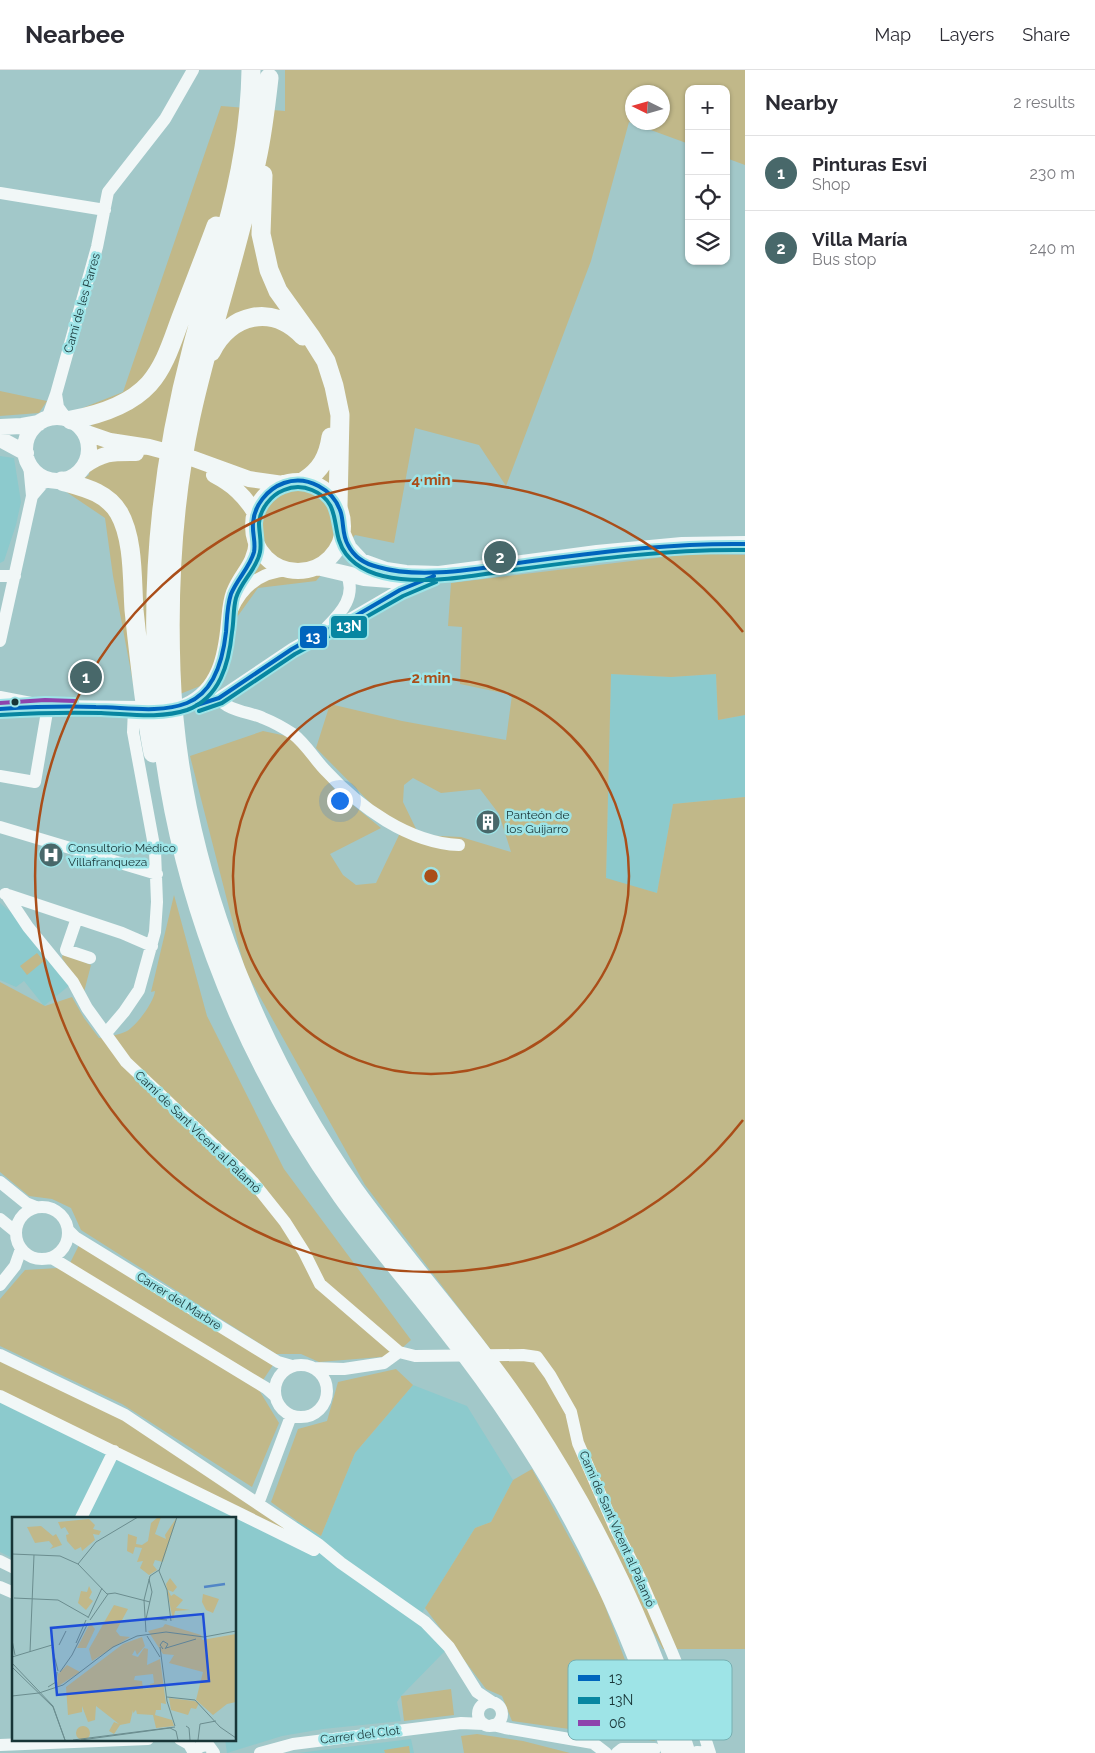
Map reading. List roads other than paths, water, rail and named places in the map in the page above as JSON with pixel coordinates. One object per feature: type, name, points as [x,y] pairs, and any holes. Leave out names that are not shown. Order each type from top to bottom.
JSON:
[{"type":"highway","points":[[251,70],[246,130],[237,182],[227,227],[192,347],[156,594],[157,686],[162,730],[190,818],[212,902],[244,994],[286,1080],[352,1187],[468,1335],[530,1421],[562,1472],[591,1524],[632,1606],[654,1660]]},
{"type":"highway","points":[[199,378],[250,191],[259,148],[269,74]]},
{"type":"highway","points":[[269,74],[272,105],[263,178],[261,234],[269,270],[278,291],[326,361],[334,386],[340,415],[338,506]]},
{"type":"highway","points":[[73,423],[125,402],[138,394],[149,384],[159,370],[224,206],[237,182]]},
{"type":"highway","points":[[183,419],[199,378],[213,348],[222,335],[243,320],[267,316],[280,319],[297,330],[313,350],[326,377],[332,406],[331,438],[325,460],[320,469],[304,481]]},
{"type":"highway","points":[[57,481],[90,489],[108,500],[119,512],[125,527],[157,686],[162,730],[176,814],[195,899],[226,988],[258,1060],[277,1095],[339,1192],[445,1326],[509,1414],[551,1481],[591,1554],[627,1629],[639,1660]]},
{"type":"highway","points":[[694,1740],[701,1753]]},
{"type":"main road","points":[[0,427],[22,426],[59,417],[110,441],[149,447],[194,459],[249,479],[283,484]]},
{"type":"main road","points":[[28,459],[28,436],[43,421]]},
{"type":"main road","points":[[73,423],[87,438],[89,452],[84,466]]},
{"type":"main road","points":[[0,439],[28,459],[39,475],[57,481],[74,476],[84,466],[100,456],[115,453],[155,455],[175,459],[228,482],[243,494],[255,513]]},
{"type":"main road","points":[[293,481],[311,483],[324,489],[338,506],[342,519],[342,532],[337,549],[325,562],[317,567],[308,570],[290,570],[272,563],[265,556],[256,540],[254,531],[255,513],[266,495],[283,484],[293,481]]},
{"type":"main road","points":[[342,532],[349,548],[361,561],[396,572],[434,576]]},
{"type":"main road","points":[[317,567],[376,580],[402,581],[662,542],[713,537],[745,538]]},
{"type":"main road","points":[[597,553],[682,545],[745,544]]},
{"type":"street","name":"Camí de les Parres","points":[[43,421],[56,394],[97,247],[108,192],[165,118],[193,70]]},
{"type":"street","points":[[0,193],[105,210]]},
{"type":"street","points":[[56,394],[58,407],[73,423]]},
{"type":"street","points":[[0,641],[32,496],[28,459]]},
{"type":"street","points":[[32,496],[43,483],[57,481]]},
{"type":"street","points":[[256,540],[249,565],[232,591],[227,606],[223,651],[217,672],[205,690],[185,704],[195,705],[219,698],[274,660],[322,632],[340,625],[400,590],[434,576]]},
{"type":"street","points":[[227,622],[240,594],[248,586],[276,570],[290,570]]},
{"type":"street","points":[[322,632],[343,610],[348,601],[351,586],[346,573]]},
{"type":"street","points":[[0,576],[14,576]]},
{"type":"street","points":[[217,672],[224,682],[236,686]]},
{"type":"street","points":[[0,696],[46,706]]},
{"type":"street","points":[[219,698],[224,704],[262,717],[294,735],[328,773],[367,808],[393,826],[442,844],[459,845]]},
{"type":"street","points":[[0,776],[35,782],[46,706]]},
{"type":"street","points":[[0,709],[46,706],[137,708],[133,732],[150,822],[157,874],[156,910],[152,946],[139,990],[106,1033]]},
{"type":"street","points":[[0,827],[157,874]]},
{"type":"street","points":[[3,893],[122,933],[152,946]]},
{"type":"street","name":"Camí de Sant Vicent al Palamó","points":[[3,893],[73,982],[87,1008],[119,1053],[132,1068],[253,1182],[285,1222],[304,1252],[320,1284],[399,1352],[415,1356],[523,1355],[537,1357],[550,1375],[571,1412],[578,1443],[676,1660]]},
{"type":"street","points":[[77,918],[66,950],[90,958]]},
{"type":"street","points":[[0,1182],[26,1203],[36,1207],[50,1208],[63,1216],[68,1236],[63,1249],[52,1258],[39,1260],[33,1258],[21,1249],[18,1244],[16,1232],[20,1219],[29,1210],[36,1207]]},
{"type":"street","points":[[0,1219],[16,1232]]},
{"type":"street","name":"Carrer del Marbre","points":[[68,1230],[76,1237],[278,1362],[292,1366]]},
{"type":"street","points":[[0,1285],[15,1266],[21,1249]]},
{"type":"street","points":[[15,1266],[33,1258]]},
{"type":"street","points":[[52,1258],[266,1388],[275,1396]]},
{"type":"street","points":[[313,1368],[322,1376],[326,1387],[326,1398],[321,1408],[313,1415],[302,1418],[291,1416],[283,1411],[275,1396],[276,1381],[280,1375],[292,1366],[344,1369],[384,1363],[399,1352]]},
{"type":"street","points":[[0,1355],[125,1415],[318,1544],[341,1563],[425,1622],[449,1647],[477,1692],[499,1706],[509,1724],[517,1730]]},
{"type":"street","points":[[326,1387],[332,1377],[344,1369]]},
{"type":"street","points":[[0,1396],[341,1563]]},
{"type":"street","points":[[258,1504],[291,1416]]},
{"type":"street","points":[[81,1517],[114,1451]]},
{"type":"street","points":[[0,1561],[12,1567]]},
{"type":"street","points":[[0,1587],[12,1592]]},
{"type":"street","points":[[477,1692],[478,1716],[489,1724],[498,1723],[502,1714]]},
{"type":"street","points":[[479,1709],[485,1703],[492,1702]]},
{"type":"street","name":"Carrer del Clot","points":[[461,1723],[479,1709]]},
{"type":"street","name":"Carrer del Clot","points":[[260,1753],[293,1744],[461,1723],[489,1724],[568,1739]]},
{"type":"street","points":[[0,1745],[112,1747],[144,1740]]},
{"type":"street","points":[[182,1740],[189,1744],[203,1746]]},
{"type":"street","name":"Carrer del Clot","points":[[575,1740],[592,1743],[606,1753]]},
{"type":"street","name":"Camí de Sant Vicent al Palamó","points":[[700,1740],[701,1753]]},
{"type":"street","points":[[617,1753],[622,1749],[663,1751]]},
{"type":"place","name":"Villa María","points":[[500,557]]},
{"type":"place","name":"Pinturas Esvi","points":[[86,677]]},
{"type":"place","name":"Panteón de los Guijarro","points":[[488,822]]},
{"type":"place","name":"Consultorio Médico Villafranqueza","points":[[51,855]]}]
